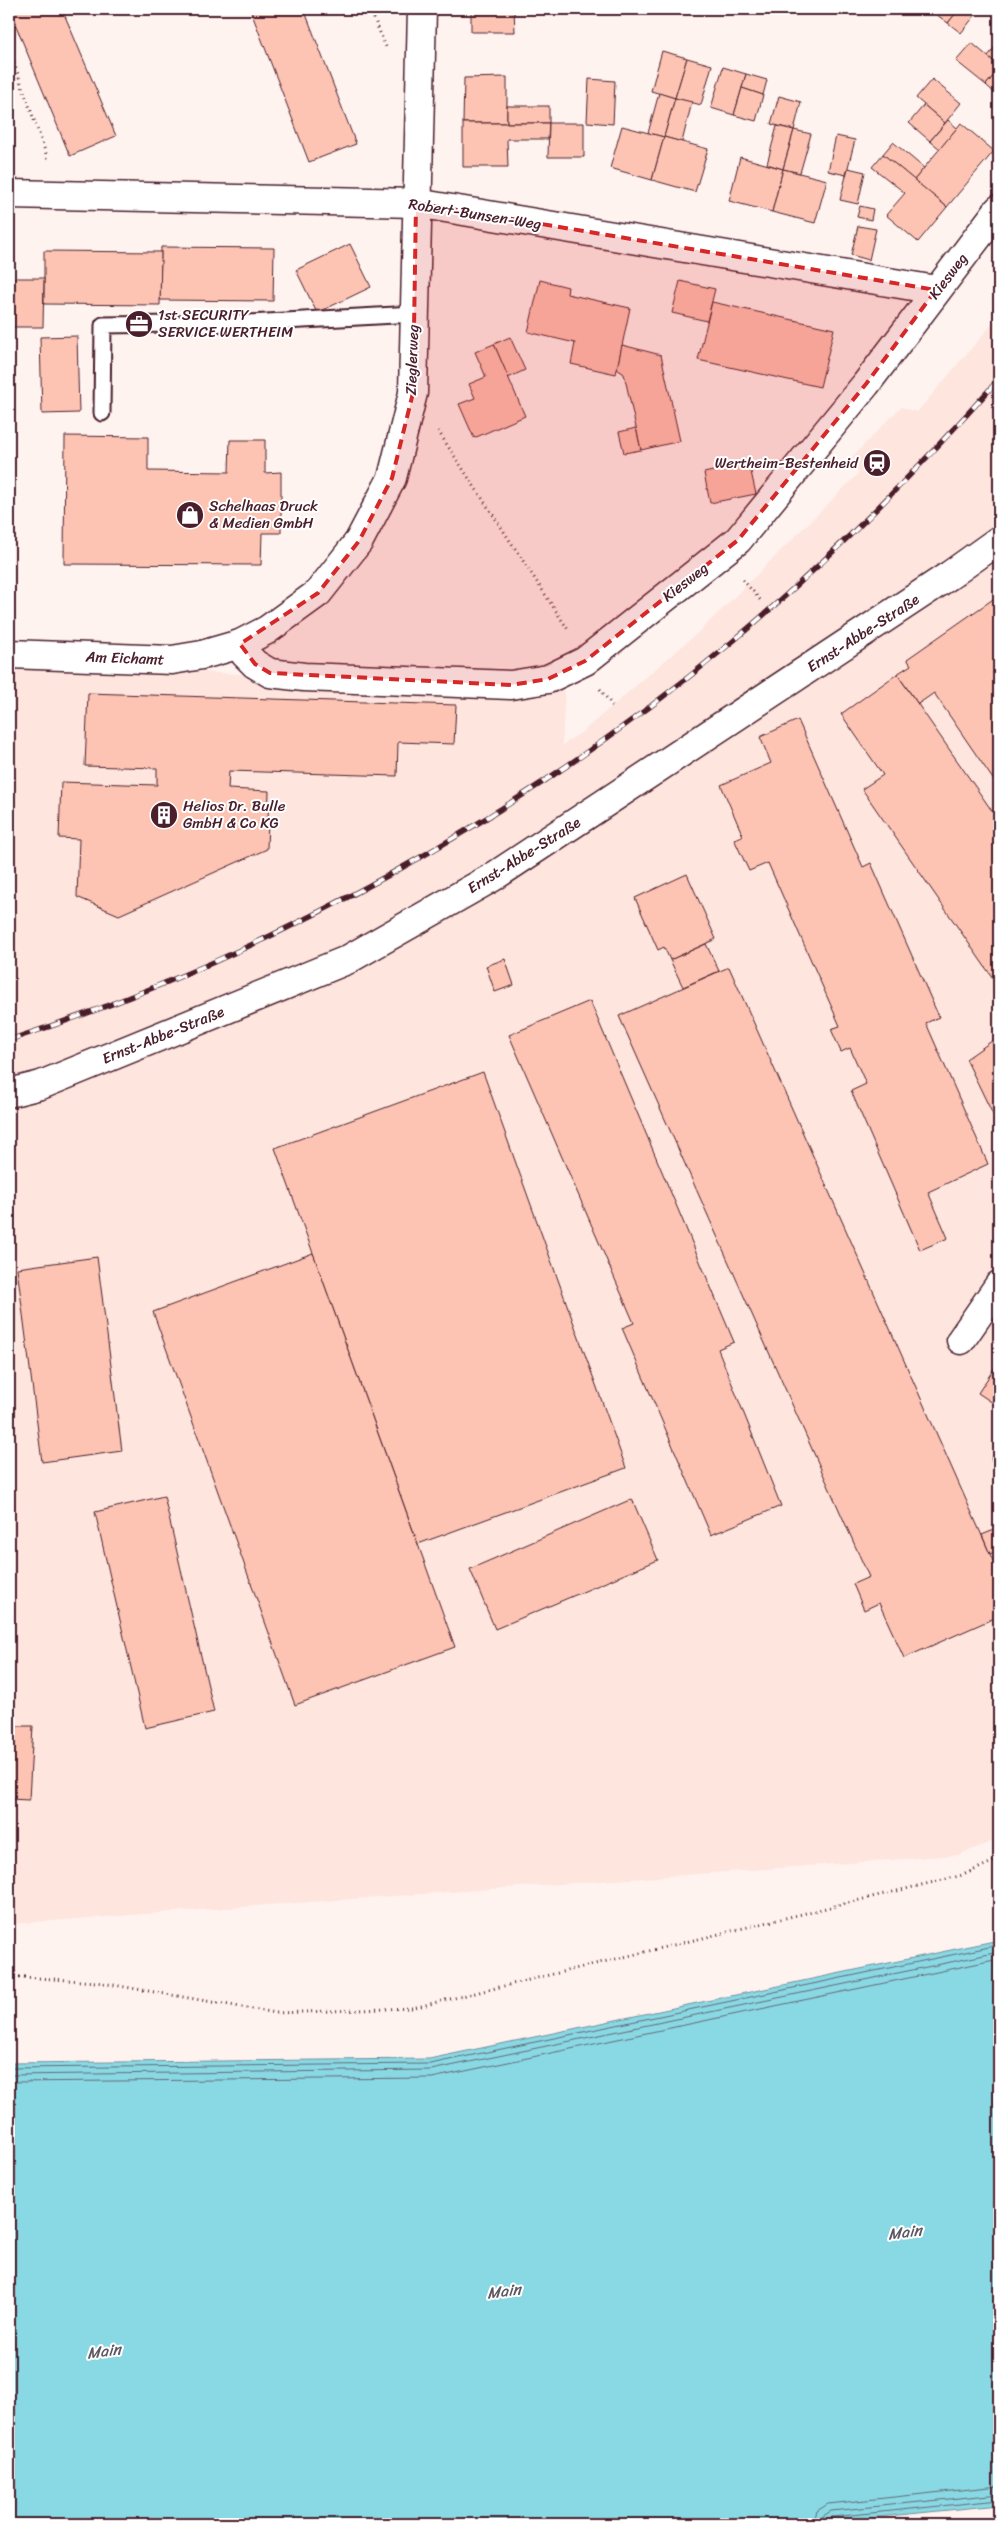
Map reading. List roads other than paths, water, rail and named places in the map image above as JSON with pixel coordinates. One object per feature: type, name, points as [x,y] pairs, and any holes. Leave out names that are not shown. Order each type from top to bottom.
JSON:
[{"type":"street","name":"Zieglerweg","points":[[240,644],[267,630],[318,593],[359,541],[392,478],[413,393],[422,9]]},
{"type":"street","name":"Robert-Bunsen-Weg","points":[[9,194],[416,203],[936,290]]},
{"type":"street","name":"Kiesweg","points":[[240,644],[245,654],[255,664],[270,673],[304,677],[510,685],[548,679],[585,661],[738,540],[866,384],[999,209]]},
{"type":"street","name":"Ernst-Abbe-Straße","points":[[9,1094],[41,1085],[346,960],[493,877],[950,576],[999,540]]},
{"type":"street","name":"Am Eichamt","points":[[9,654],[172,660],[202,655],[240,644]]},
{"type":"street","points":[[961,1340],[999,1285]]},
{"type":"lane","points":[[102,413],[103,325],[212,324],[414,314]]},
{"type":"water","name":"Main","points":[[999,1940],[999,2505],[808,2524],[9,2524],[9,2063],[429,2059]]},
{"type":"railway","points":[[9,1040],[105,1006],[201,967],[296,923],[389,875],[480,822],[568,765],[652,705],[768,612],[837,548],[903,482],[999,379]]},
{"type":"place","name":"1st SECURITY SERVICE WERTHEIM","points":[[139,324]]},
{"type":"place","name":"Wertheim-Bestenheid","points":[[877,463]]},
{"type":"place","name":"Schelhaas Druck & Medien GmbH","points":[[190,515]]},
{"type":"place","name":"Helios Dr. Bulle GmbH & Co KG","points":[[164,815]]}]
